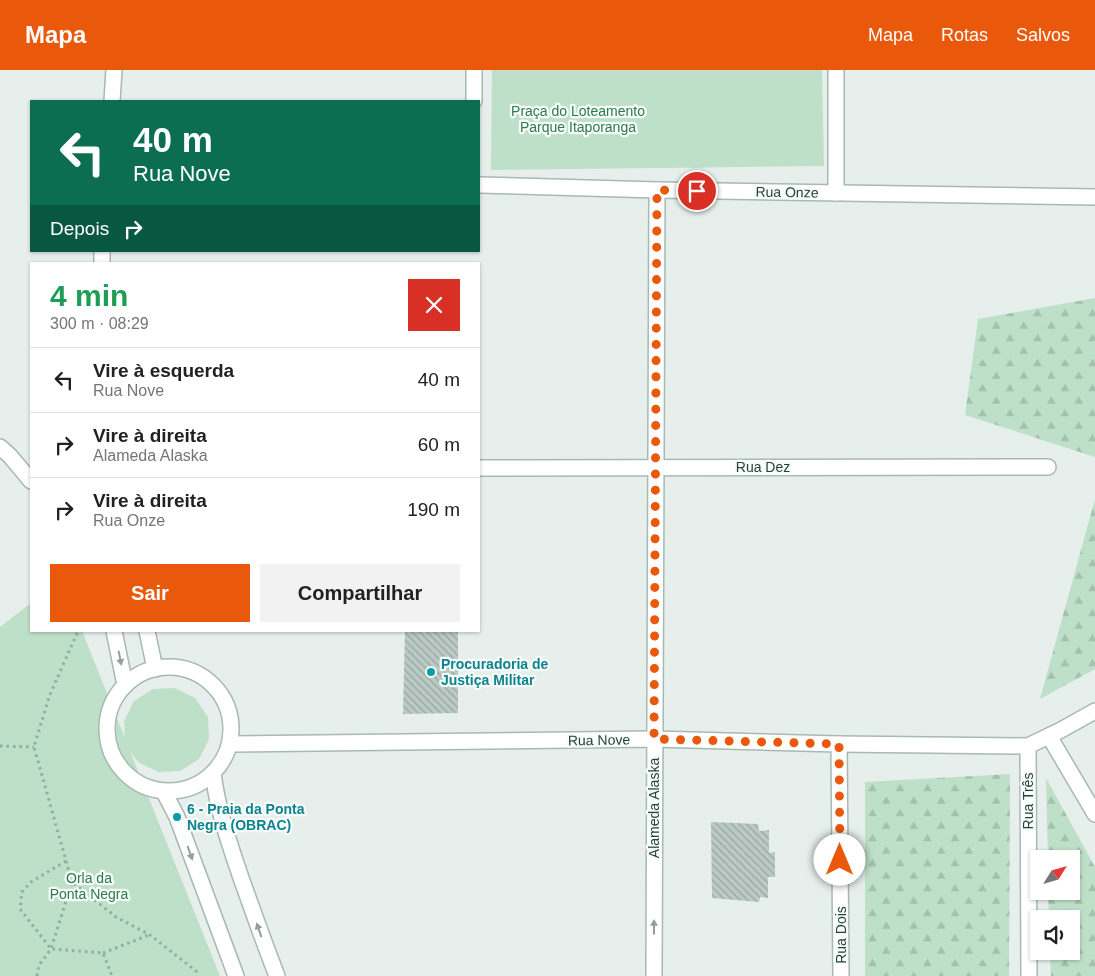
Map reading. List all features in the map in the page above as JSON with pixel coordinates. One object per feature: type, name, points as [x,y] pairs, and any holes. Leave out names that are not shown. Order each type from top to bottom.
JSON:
[{"type":"street","points":[[112,100],[114,70]]},
{"type":"street","points":[[474,70],[474,100]]},
{"type":"street","points":[[836,70],[836,193]]},
{"type":"street","name":"Rua Onze","points":[[480,185],[657,190],[1095,196]]},
{"type":"street","name":"Alameda Alaska","points":[[654,976],[657,190]]},
{"type":"street","points":[[0,447],[30,480]]},
{"type":"street","name":"Rua Dez","points":[[480,468],[1048,467]]},
{"type":"street","points":[[114,632],[125,685]]},
{"type":"street","points":[[147,632],[155,669]]},
{"type":"street","points":[[176,668],[196,673],[213,686],[226,703],[231,723],[230,744],[224,760],[213,774],[200,784],[182,790],[164,792],[145,787],[128,776],[115,760],[108,741],[108,721],[114,702],[125,685],[139,675],[155,669],[176,668]]},
{"type":"street","points":[[1028,746],[1095,711]]},
{"type":"street","points":[[1049,736],[1095,814]]},
{"type":"street","name":"Rua Nove","points":[[230,744],[654,739],[839,744],[1028,746]]},
{"type":"street","name":"Rua Dois","points":[[839,744],[841,976]]},
{"type":"street","name":"Rua Três","points":[[1028,746],[1029,976]]},
{"type":"street","points":[[213,774],[224,828],[277,976]]},
{"type":"street","points":[[164,792],[177,817],[236,976]]},
{"type":"path","points":[[37,976],[39,965],[52,948],[72,882],[34,747],[50,696],[78,632]]},
{"type":"path","points":[[0,746],[34,747]]},
{"type":"path","points":[[66,861],[31,882],[22,892],[20,909],[52,948],[103,954],[150,935]]},
{"type":"path","points":[[72,882],[116,917],[150,935],[196,971],[198,976]]},
{"type":"path","points":[[103,954],[112,976]]},
{"type":"green space","name":"Praça do Loteamento Parque Itaporanga","points":[[492,70],[822,70],[824,166],[491,170]]},
{"type":"green space","points":[[1095,298],[1095,457],[965,415],[978,319]]},
{"type":"green space","points":[[1095,499],[1095,669],[1040,699]]},
{"type":"green space","name":"Orla da Ponta Negra","points":[[30,604],[30,632],[82,632],[125,738],[124,721],[134,701],[153,689],[175,688],[195,698],[208,717],[209,739],[199,759],[180,771],[158,772],[138,762],[130,751],[220,976],[0,976],[0,627]]},
{"type":"green space","points":[[1010,774],[1009,976],[865,976],[865,782]]},
{"type":"green space","points":[[1046,778],[1095,867],[1095,976],[1051,976],[1050,960],[1080,960],[1080,910],[1049,910],[1048,900],[1080,900],[1080,850],[1048,850]]},
{"type":"building","name":"Procuradoria de Justiça Militar","points":[[405,632],[458,632],[458,713],[403,714]]},
{"type":"building","points":[[711,822],[758,824],[759,831],[769,830],[769,853],[775,852],[775,877],[768,877],[768,898],[760,897],[759,902],[712,898]]},
{"type":"place","name":"Procuradoria de Justiça Militar","points":[[431,672]]},
{"type":"place","name":"6 - Praia da Ponta Negra (OBRAC)","points":[[177,817]]},
{"type":"route","points":[[697,191],[657,190],[654,739],[839,744],[840,860]]}]
